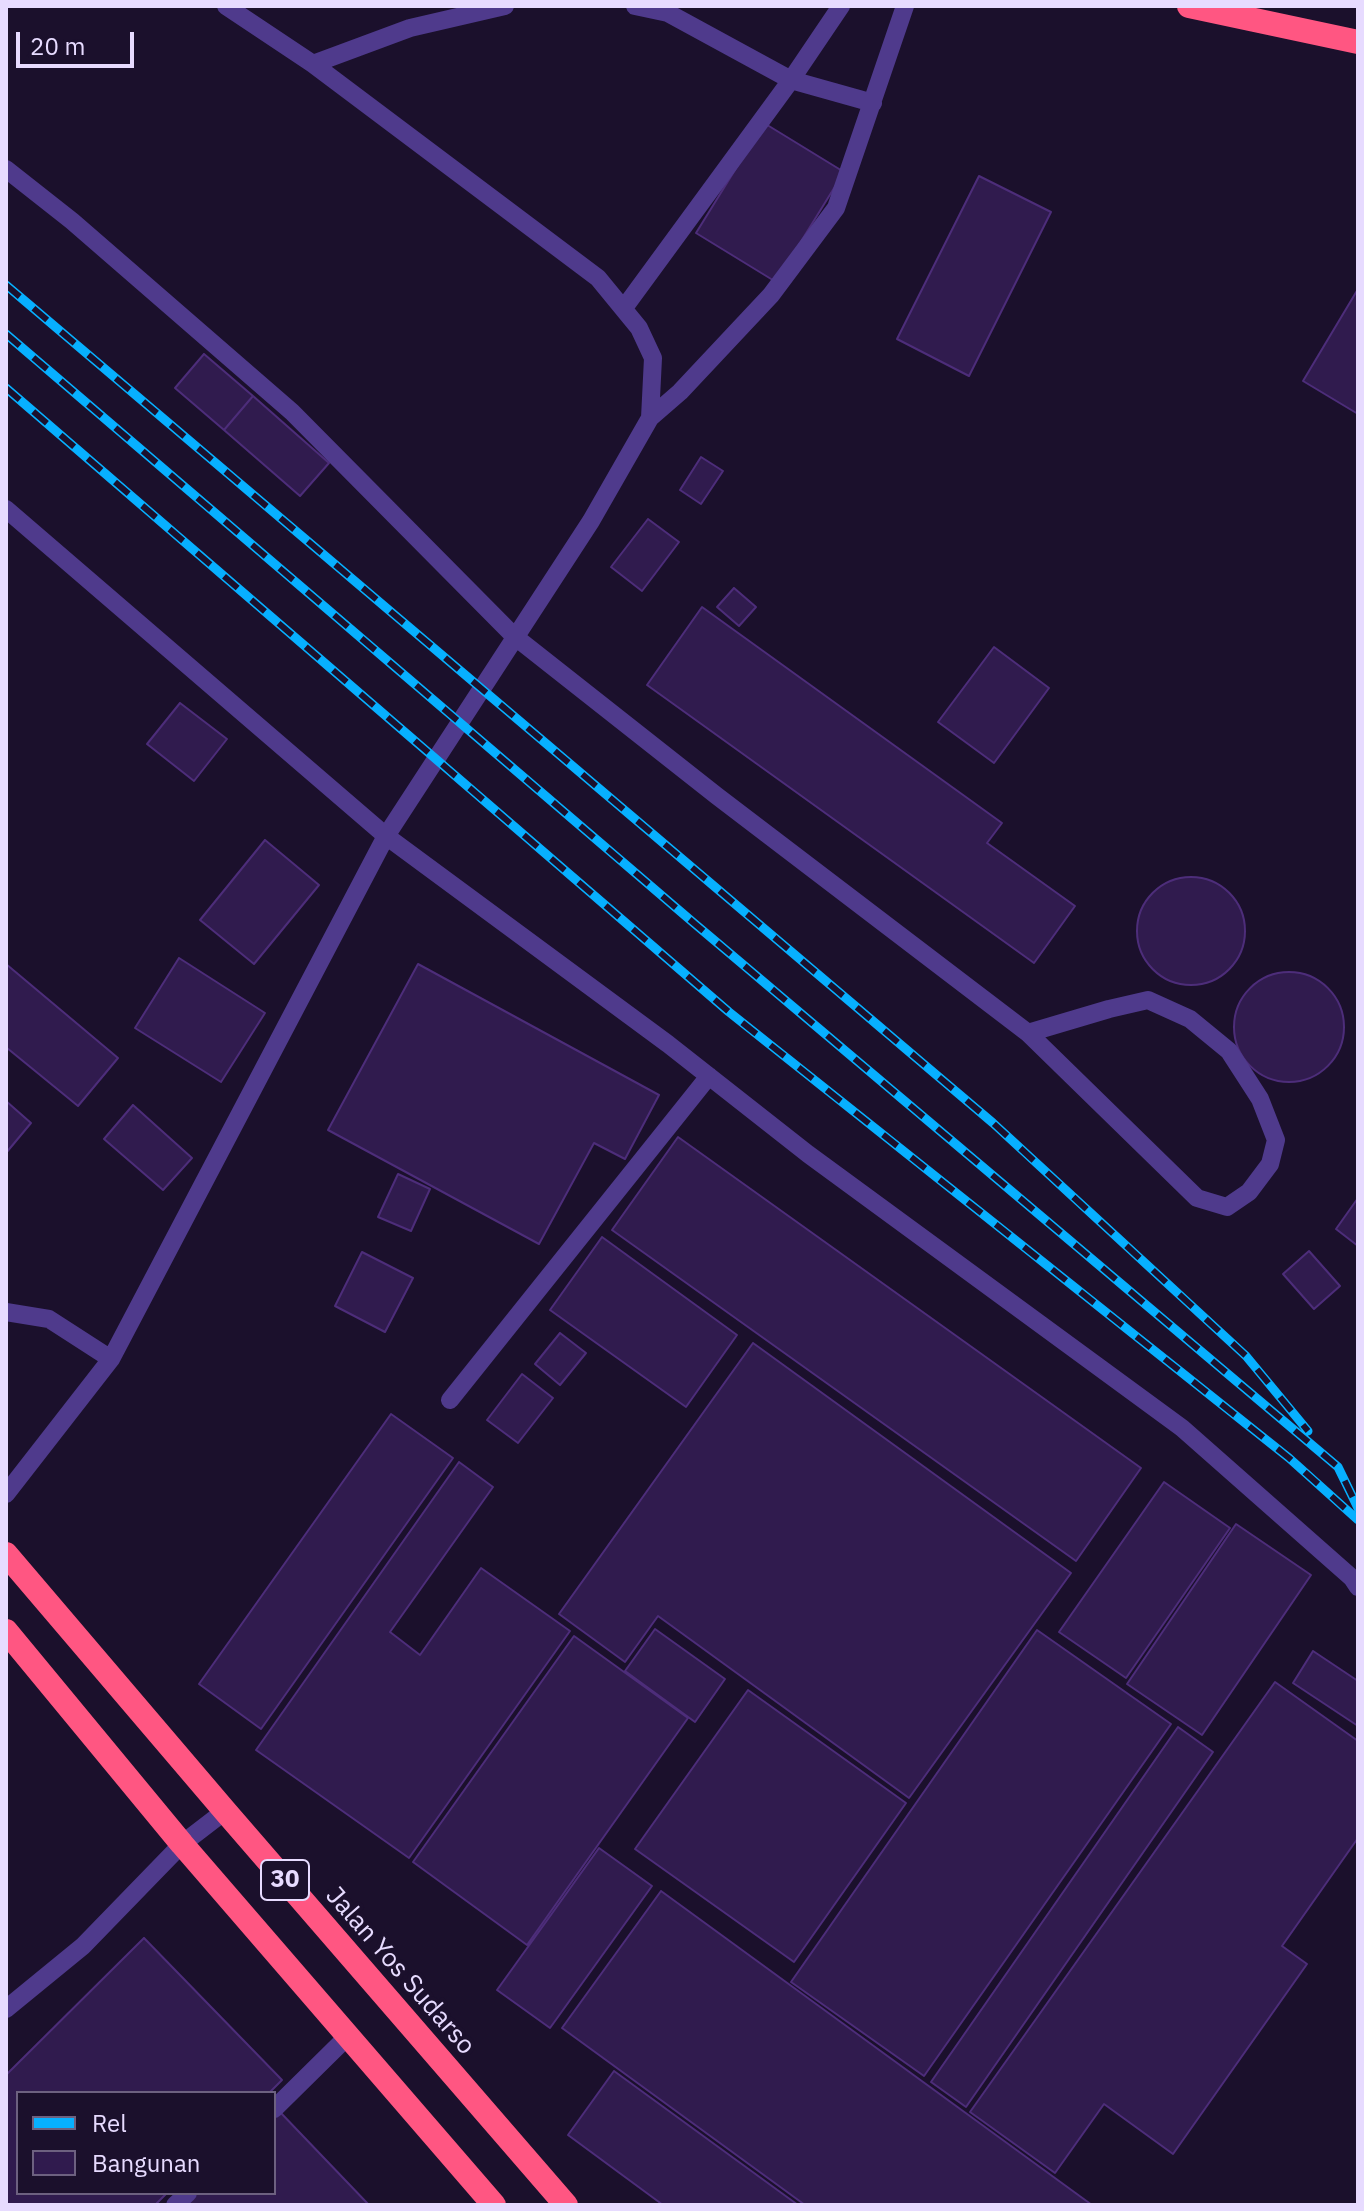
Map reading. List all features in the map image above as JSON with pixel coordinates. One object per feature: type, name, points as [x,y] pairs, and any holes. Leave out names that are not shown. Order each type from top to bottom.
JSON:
[{"type":"highway","points":[[1189,6],[1358,42]]},
{"type":"highway","name":"Jalan Yos Sudarso","points":[[6,1554],[566,2205]]},
{"type":"highway","name":"30","points":[[6,1631],[182,1844],[494,2205]]},
{"type":"lane","points":[[226,6],[313,64],[598,278],[639,328],[653,358],[650,418]]},
{"type":"lane","points":[[313,64],[410,28],[505,6]]},
{"type":"lane","points":[[635,6],[668,13],[791,80],[873,103]]},
{"type":"lane","points":[[624,308],[791,80],[841,6]]},
{"type":"lane","points":[[6,1494],[111,1359],[386,836],[591,521],[650,418],[680,392],[771,295],[836,208],[905,6]]},
{"type":"lane","points":[[6,169],[72,221],[292,412],[514,636],[717,796],[1028,1033],[1197,1198],[1227,1207],[1249,1192],[1270,1164],[1276,1140],[1260,1099],[1229,1051],[1190,1019],[1148,1000],[1028,1033]]},
{"type":"lane","points":[[6,509],[386,836],[709,1076],[808,1154],[1182,1428],[1352,1578],[1358,1587]]},
{"type":"lane","points":[[450,1400],[709,1076]]},
{"type":"lane","points":[[6,1312],[49,1319],[111,1359]]},
{"type":"lane","points":[[6,2009],[83,1946],[182,1844],[225,1811]]},
{"type":"lane","points":[[276,2107],[348,2036]]},
{"type":"building","points":[[764,123],[844,172],[776,282],[696,233]]},
{"type":"building","points":[[979,176],[1051,212],[969,376],[897,339]]},
{"type":"building","points":[[1358,289],[1358,414],[1303,381]]},
{"type":"building","points":[[204,354],[253,396],[224,430],[175,388]]},
{"type":"building","points":[[253,396],[329,463],[300,496],[224,430]]},
{"type":"building","points":[[701,457],[723,471],[701,504],[680,490]]},
{"type":"building","points":[[648,519],[679,542],[642,591],[611,567]]},
{"type":"building","points":[[734,588],[756,607],[739,626],[717,607]]},
{"type":"building","points":[[702,607],[1002,823],[987,843],[1075,906],[1034,963],[647,685]]},
{"type":"building","points":[[994,647],[1049,688],[994,763],[938,722]]},
{"type":"building","points":[[180,703],[227,739],[194,781],[147,744]]},
{"type":"building","points":[[265,840],[319,885],[254,964],[200,920]]},
{"type":"building","points":[[1191,877],[1212,881],[1230,892],[1241,910],[1245,931],[1241,952],[1230,970],[1212,981],[1191,985],[1170,981],[1152,970],[1141,952],[1137,931],[1141,910],[1152,892],[1170,881]]},
{"type":"building","points":[[179,958],[265,1013],[221,1082],[135,1028]]},
{"type":"building","points":[[6,964],[118,1058],[78,1106],[6,1049]]},
{"type":"building","points":[[418,964],[659,1095],[625,1159],[594,1143],[539,1244],[328,1130]]},
{"type":"building","points":[[1289,972],[1310,976],[1328,988],[1340,1006],[1344,1027],[1340,1048],[1328,1066],[1310,1078],[1289,1082],[1268,1078],[1250,1066],[1238,1048],[1234,1027],[1238,1006],[1250,988],[1268,976]]},
{"type":"building","points":[[6,1101],[31,1123],[6,1153]]},
{"type":"building","points":[[133,1105],[192,1158],[163,1190],[104,1139]]},
{"type":"building","points":[[678,1137],[1141,1468],[1076,1561],[612,1230]]},
{"type":"building","points":[[398,1174],[430,1189],[411,1231],[378,1217]]},
{"type":"building","points":[[1358,1198],[1358,1246],[1336,1229]]},
{"type":"building","points":[[602,1237],[737,1335],[686,1407],[550,1310]]},
{"type":"building","points":[[1309,1251],[1340,1286],[1314,1309],[1283,1274]]},
{"type":"building","points":[[362,1252],[413,1278],[385,1332],[335,1306]]},
{"type":"building","points":[[560,1333],[586,1353],[560,1385],[535,1364]]},
{"type":"building","points":[[753,1343],[1071,1573],[909,1798],[658,1616],[625,1662],[559,1614]]},
{"type":"building","points":[[522,1374],[553,1398],[518,1443],[487,1420]]},
{"type":"building","points":[[391,1414],[453,1458],[261,1729],[199,1684]]},
{"type":"building","points":[[459,1462],[493,1487],[390,1632],[420,1655],[481,1568],[570,1631],[409,1858],[256,1750]]},
{"type":"building","points":[[1164,1482],[1230,1528],[1126,1678],[1059,1632]]},
{"type":"building","points":[[1236,1524],[1311,1575],[1202,1735],[1127,1684]]},
{"type":"building","points":[[655,1629],[725,1679],[695,1722],[625,1671]]},
{"type":"building","points":[[1037,1630],[1171,1724],[924,2076],[791,1982]]},
{"type":"building","points":[[574,1636],[688,1718],[527,1945],[413,1862]]},
{"type":"building","points":[[1313,1651],[1358,1681],[1358,1726],[1293,1683]]},
{"type":"building","points":[[1275,1682],[1358,1741],[1358,1838],[1282,1946],[1307,1964],[1173,2154],[1104,2104],[1055,2173],[970,2112]]},
{"type":"building","points":[[748,1690],[906,1803],[794,1962],[635,1849]]},
{"type":"building","points":[[1178,1727],[1213,1752],[966,2107],[931,2082]]},
{"type":"building","points":[[599,1848],[652,1886],[550,2028],[497,1990]]},
{"type":"building","points":[[661,1891],[1092,2205],[805,2205],[562,2028]]},
{"type":"building","points":[[144,1938],[282,2080],[271,2091],[16,2091],[16,2195],[165,2195],[155,2205],[6,2205],[6,2075]]},
{"type":"building","points":[[614,2071],[798,2205],[663,2205],[568,2135]]},
{"type":"building","points":[[280,2112],[369,2205],[183,2205],[193,2195],[276,2195],[276,2116]]},
{"type":"railway","points":[[6,285],[993,1123],[1246,1356],[1308,1431]]},
{"type":"railway","points":[[6,334],[695,924],[1338,1467],[1358,1508]]},
{"type":"railway","points":[[6,388],[729,1012],[1289,1458],[1358,1520]]}]
